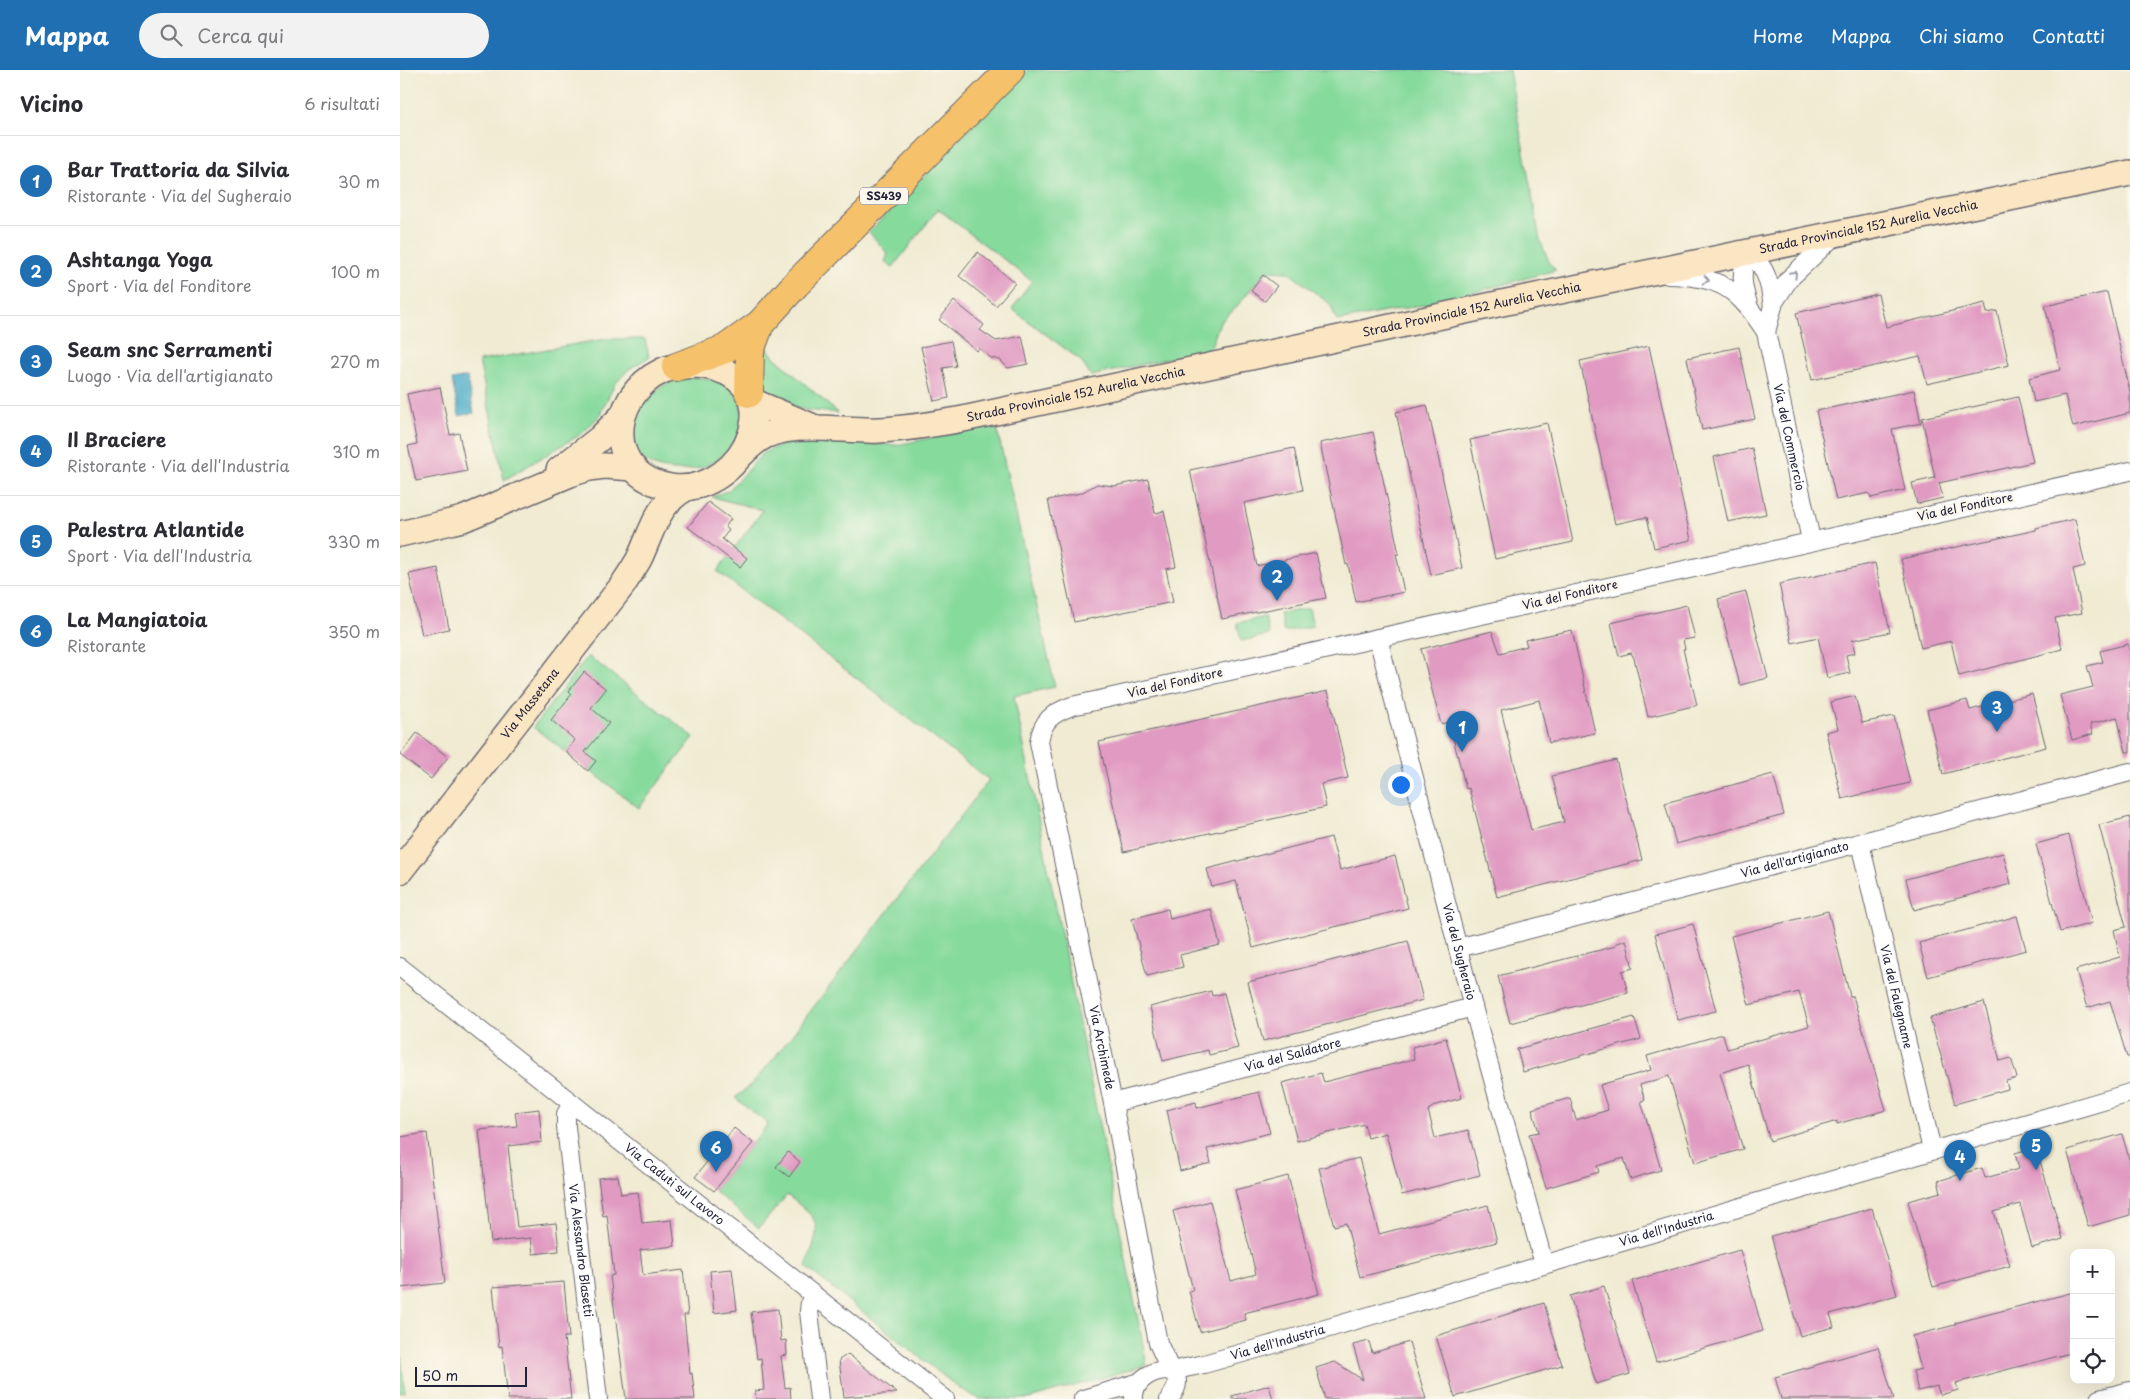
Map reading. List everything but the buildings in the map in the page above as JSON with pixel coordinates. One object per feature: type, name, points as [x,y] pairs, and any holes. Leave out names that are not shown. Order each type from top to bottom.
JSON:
[{"type":"main road","name":"SS439","points":[[676,366],[713,355],[725,349],[760,324],[796,284],[1010,70]]},
{"type":"main road","name":"Strada Provinciale 152 Aurelia Vecchia","points":[[400,534],[463,519],[589,468],[604,466],[639,473],[660,484],[686,488],[718,476],[758,440],[766,435],[777,432],[814,427],[876,430],[913,427],[963,419],[2130,172]]},
{"type":"main road","name":"SS439","points":[[751,398],[750,351],[760,324]]},
{"type":"main road","name":"Strada Provinciale 152 Aurelia Vecchia","points":[[532,490],[599,439],[621,417],[632,395],[643,384],[664,370],[676,366],[710,366],[723,371],[742,384],[751,398],[781,415],[814,427]]},
{"type":"main road","name":"Strada Provinciale 152 Aurelia Vecchia","points":[[741,455],[753,430],[751,398]]},
{"type":"main road","points":[[621,417],[623,447],[639,473]]},
{"type":"main road","name":"Via Massetana","points":[[639,473],[651,515],[650,529]]},
{"type":"main road","name":"Via Massetana","points":[[400,871],[622,586],[638,560],[650,529],[667,501],[686,488]]},
{"type":"street","name":"Via del Commercio","points":[[1766,332],[1773,306],[1788,280],[1835,235]]},
{"type":"street","name":"Via del Commercio","points":[[1773,306],[1770,282],[1763,266],[1758,259],[1748,253],[1742,272],[1742,287],[1748,304],[1766,332],[1811,540]]},
{"type":"street","name":"Via del Commercio","points":[[1640,275],[1686,275],[1716,282],[1730,289],[1748,304]]},
{"type":"street","name":"Via del Fonditore","points":[[1040,752],[1039,742],[1044,723],[1057,712],[1072,706],[1811,540],[2130,471]]},
{"type":"street","name":"Via del Sugheraio","points":[[1378,638],[1473,1007],[1544,1264]]},
{"type":"street","name":"Via Archimede","points":[[1040,752],[1113,1103],[1158,1344],[1157,1358],[1146,1378]]},
{"type":"street","name":"Via dell'artigianato","points":[[1458,948],[2130,772]]},
{"type":"street","name":"Via del Falegname","points":[[1860,843],[1932,1150]]},
{"type":"street","name":"Via Caduti sul Lavoro","points":[[401,967],[946,1399]]},
{"type":"street","name":"Via del Saldatore","points":[[1113,1103],[1473,1007]]},
{"type":"street","name":"Via dell'Industria","points":[[1171,1371],[1204,1364],[2130,1093]]},
{"type":"street","name":"Via Alessandro Blasetti","points":[[572,1104],[566,1114],[566,1128],[598,1399]]},
{"type":"street","points":[[814,1296],[810,1302],[809,1311],[819,1399]]},
{"type":"street","name":"Via Archimede","points":[[1158,1344],[1171,1371]]},
{"type":"street","name":"Via dell'Industria","points":[[1172,1396],[1204,1364]]},
{"type":"street","points":[[1092,1397],[1146,1378],[1160,1370],[1174,1372],[1177,1379],[1172,1396]]},
{"type":"street","points":[[1134,1399],[1135,1388],[1146,1378]]},
{"type":"street","points":[[2099,1399],[2130,1391]]},
{"type":"street","points":[[1092,1397],[1119,1399]]},
{"type":"green space","points":[[1027,70],[1509,70],[1540,240],[1550,264],[1556,270],[1439,302],[1337,321],[1330,304],[1288,272],[1269,271],[1264,273],[1234,310],[1225,317],[1219,325],[1210,349],[1091,376],[1080,360],[1012,309],[1032,281],[938,209],[893,267],[885,262],[888,254],[869,232]]},
{"type":"green space","points":[[605,339],[645,339],[649,357],[628,370],[615,384],[599,416],[583,433],[504,480],[479,361]]},
{"type":"green space","points":[[767,347],[773,356],[838,413],[790,406],[780,402],[771,395],[765,386],[761,369]]},
{"type":"green space","points":[[687,377],[714,380],[728,386],[741,406],[740,428],[736,439],[729,449],[706,466],[677,470],[655,466],[641,459],[634,446],[632,438],[636,415],[648,397],[656,390]]},
{"type":"green space","points":[[988,426],[997,429],[1055,687],[1014,696],[1147,1365],[1029,1399],[979,1399],[956,1386],[806,1267],[814,1242],[816,1226],[808,1212],[787,1195],[759,1228],[714,1191],[768,1124],[735,1098],[752,1084],[775,1057],[989,780],[717,571],[763,510],[712,497],[729,490],[763,453],[776,447],[793,443],[822,442],[897,445]]},
{"type":"green space","points":[[1309,608],[1313,626],[1284,632],[1280,614]]},
{"type":"green space","points":[[1265,617],[1269,635],[1241,641],[1237,623]]},
{"type":"green space","points":[[588,656],[694,737],[639,808],[533,727]]},
{"type":"green space","points":[[400,1347],[405,1392],[400,1393]]},
{"type":"water","points":[[467,377],[474,413],[459,416],[452,380]]},
{"type":"place","name":"Ashtanga Yoga","points":[[1277,601]]},
{"type":"place","name":"Seam snc Serramenti","points":[[1997,732]]},
{"type":"place","name":"Bar Trattoria da Silvia","points":[[1462,752]]},
{"type":"place","name":"Palestra Atlantide","points":[[2036,1170]]},
{"type":"place","name":"La Mangiatoia","points":[[716,1172]]},
{"type":"place","name":"Il Braciere","points":[[1960,1181]]}]
